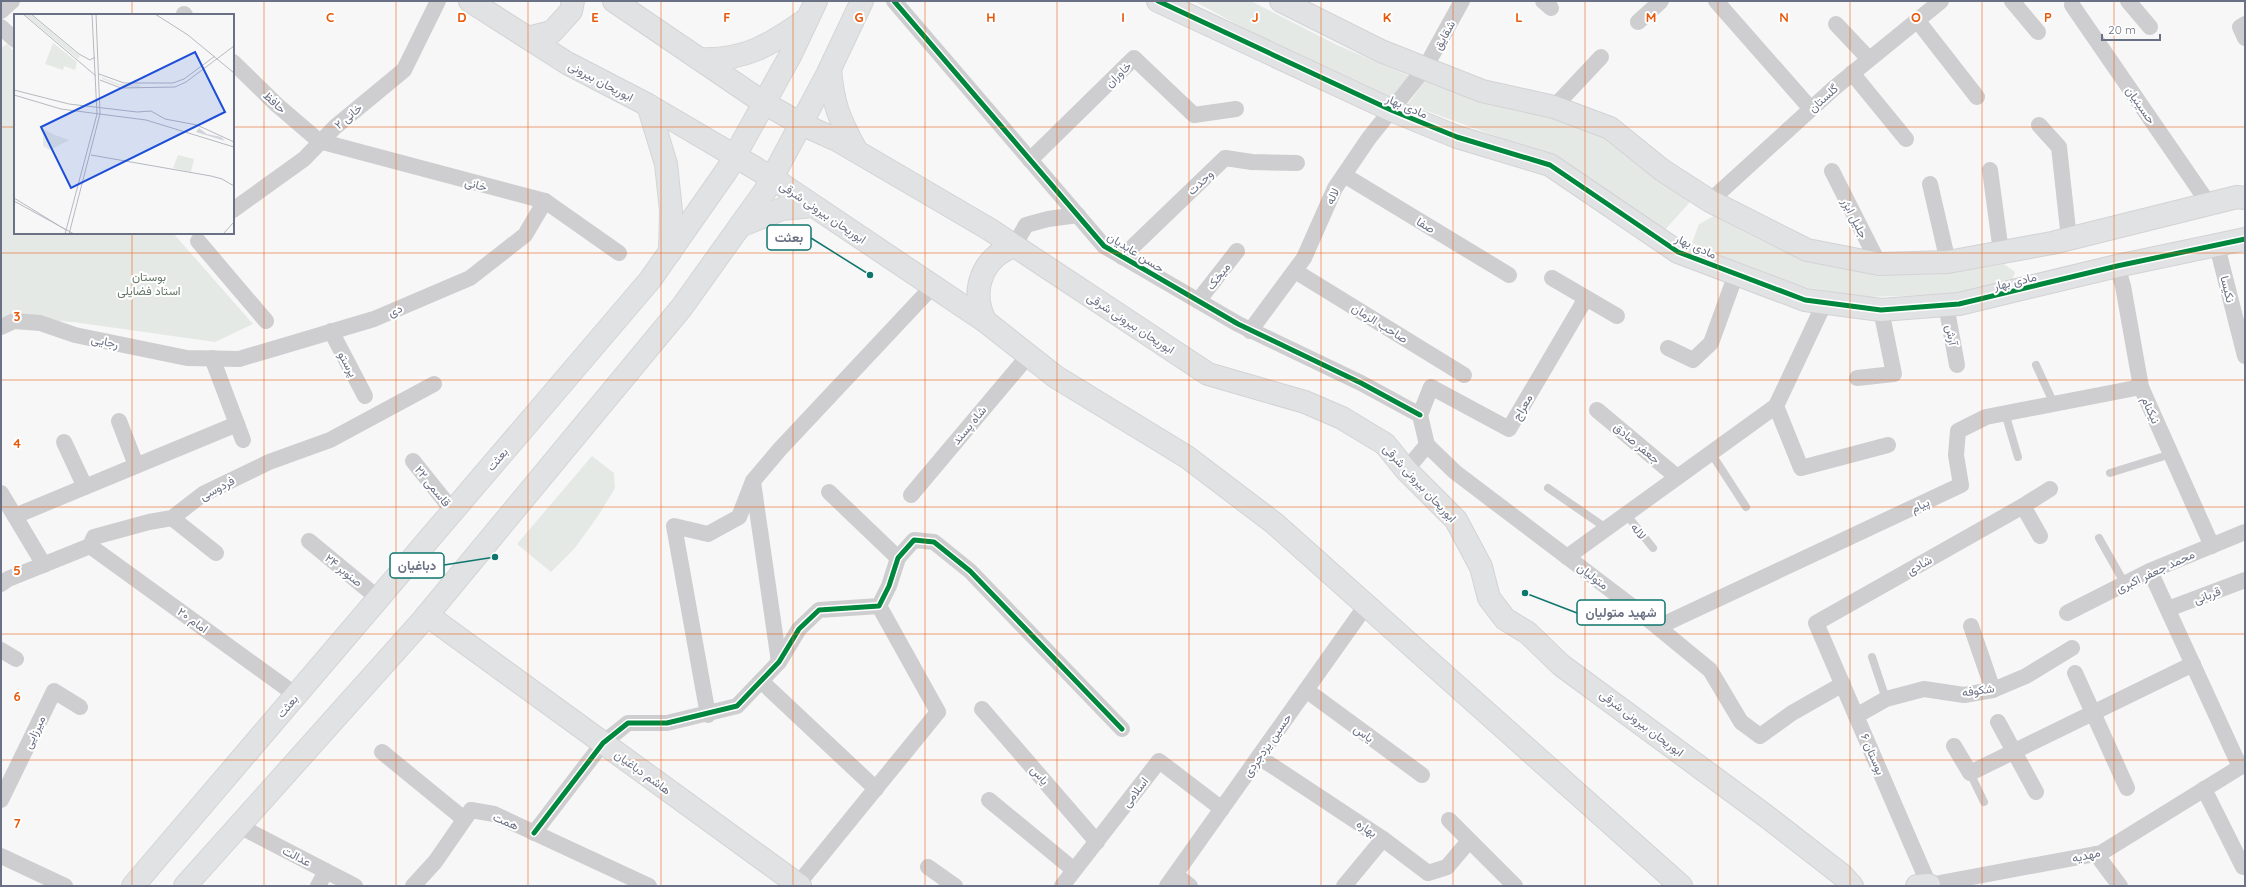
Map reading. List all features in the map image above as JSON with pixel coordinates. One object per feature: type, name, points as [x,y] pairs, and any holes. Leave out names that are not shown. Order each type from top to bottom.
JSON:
[{"type":"main road","name":"ابوریحان بیرونی","points":[[470,1],[567,63],[648,105],[772,178]]},
{"type":"main road","points":[[528,38],[552,32],[571,11],[574,1]]},
{"type":"main road","points":[[614,1],[764,103]]},
{"type":"main road","points":[[185,886],[427,615],[682,307],[740,226],[772,178],[830,69],[862,1]]},
{"type":"main road","name":"مادی بهار","points":[[1158,1],[1391,110],[1457,137],[1550,165],[1678,252],[1805,300],[1881,310],[1959,304],[2023,290],[2117,266],[2245,239]]},
{"type":"main road","points":[[1281,1],[1381,51],[1482,91],[1554,107],[1610,128],[1662,170],[1710,201],[1807,250],[1879,264],[1948,262],[2069,239],[2237,197],[2245,198]]},
{"type":"main road","points":[[699,59],[718,60],[744,56],[772,44],[812,10]]},
{"type":"main road","name":"بعثت","points":[[133,886],[645,286],[727,170],[764,103],[812,10]]},
{"type":"main road","points":[[830,69],[832,96],[838,118],[856,150]]},
{"type":"main road","name":"ابوریحان بیرونی شرقی","points":[[764,103],[801,124],[856,150],[989,229],[1208,374],[1305,402],[1342,418],[1385,444],[1406,470],[1456,520],[1481,567],[1489,598],[1505,618],[1528,633],[1561,665],[1766,816],[1842,875],[1852,886]]},
{"type":"main road","points":[[648,105],[666,164],[671,211],[670,252]]},
{"type":"main road","name":"ابوریحان بیرونی شرقی","points":[[772,178],[985,320],[1056,377],[1187,457],[1274,523],[1367,604],[1681,886]]},
{"type":"main road","points":[[740,226],[782,209],[812,206]]},
{"type":"main road","points":[[985,320],[978,301],[979,281],[992,259],[1014,246]]},
{"type":"main road","name":"هاشم دباغیان","points":[[427,615],[799,885]]},
{"type":"street","points":[[1,11],[12,1]]},
{"type":"street","name":"خانی ۲","points":[[234,209],[304,159],[319,141],[404,70],[438,1]]},
{"type":"street","name":"حسن عابدیان","points":[[894,1],[1104,246],[1250,331],[1361,383],[1420,415]]},
{"type":"street","name":"شقایق","points":[[1425,68],[1462,1]]},
{"type":"street","points":[[1638,22],[1661,1]]},
{"type":"street","points":[[1716,1],[1811,109]]},
{"type":"street","name":"گلستان","points":[[1710,201],[1852,73],[1941,1]]},
{"type":"street","points":[[2012,1],[2038,32]]},
{"type":"street","points":[[2128,1],[2150,28]]},
{"type":"street","name":"حسینیان","points":[[2072,5],[2209,204]]},
{"type":"street","points":[[1917,20],[1977,97]]},
{"type":"street","points":[[1836,24],[1869,59]]},
{"type":"street","points":[[2245,24],[2240,27],[2245,38]]},
{"type":"street","points":[[1,27],[14,39]]},
{"type":"street","points":[[1554,107],[1601,57]]},
{"type":"street","name":"خاوران","points":[[1030,160],[1134,58],[1194,115],[1236,109]]},
{"type":"street","name":"حافظ","points":[[234,63],[277,105],[319,141]]},
{"type":"street","name":"لاله","points":[[1250,331],[1304,258],[1335,188],[1391,110],[1425,68]]},
{"type":"street","points":[[1852,73],[1906,139]]},
{"type":"street","points":[[2039,125],[2059,147],[2069,239]]},
{"type":"street","name":"خانی","points":[[319,141],[545,201],[619,253]]},
{"type":"street","name":"وحدت","points":[[1122,257],[1225,158],[1252,162],[1297,163]]},
{"type":"street","points":[[1990,170],[2000,252]]},
{"type":"street","name":"جلیل ابژر","points":[[1832,171],[1879,264]]},
{"type":"street","name":"صفا","points":[[1344,175],[1509,275]]},
{"type":"street","points":[[1930,184],[1948,262]]},
{"type":"street","name":"دی","points":[[212,358],[239,358],[374,319],[470,278],[525,235],[545,201]]},
{"type":"street","points":[[1014,246],[1026,225],[1048,219],[1078,216]]},
{"type":"street","points":[[199,236],[266,321]]},
{"type":"street","name":"نکیسا","points":[[2217,246],[2245,356]]},
{"type":"street","name":"میخک","points":[[1198,301],[1238,251]]},
{"type":"street","name":"نیکنام","points":[[2117,266],[2123,286],[2141,387],[2212,546]]},
{"type":"street","name":"صاحب الزمان","points":[[1295,271],[1464,375]]},
{"type":"street","points":[[1668,348],[1693,360],[1711,344],[1736,274]]},
{"type":"street","points":[[1552,278],[1617,316]]},
{"type":"street","points":[[708,715],[674,526],[708,534],[739,517],[753,481],[780,449],[934,285]]},
{"type":"street","name":"معراج","points":[[1420,415],[1431,387],[1509,429],[1586,298]]},
{"type":"street","points":[[1567,557],[1776,406],[1825,302]]},
{"type":"street","name":"آرش","points":[[1946,305],[1957,365]]},
{"type":"street","points":[[1856,378],[1894,374],[1881,310]]},
{"type":"street","name":"رجایی","points":[[1,327],[14,321],[40,324],[75,335],[187,358],[212,358]]},
{"type":"street","name":"پرستو","points":[[331,331],[365,396]]},
{"type":"street","name":"شاه پسند","points":[[911,495],[1028,356]]},
{"type":"street","points":[[212,358],[243,440]]},
{"type":"street","name":"فردوسی","points":[[1,584],[8,579],[90,546],[94,537],[149,522],[172,518],[203,494],[269,462],[330,440],[434,384]]},
{"type":"street","name":"پیام","points":[[1658,627],[1961,485],[1956,455],[1958,431],[1986,417],[2141,387]]},
{"type":"street","points":[[1776,406],[1801,468],[1888,445]]},
{"type":"street","name":"جعفر صادق","points":[[1597,410],[1677,477]]},
{"type":"street","points":[[1406,470],[1426,445],[1420,415]]},
{"type":"street","points":[[119,421],[136,465]]},
{"type":"street","points":[[15,516],[237,424]]},
{"type":"street","points":[[64,442],[85,487]]},
{"type":"street","name":"متولیان","points":[[1426,445],[1455,472],[1658,627],[1710,670],[1741,722],[1760,736],[1792,713],[1843,684]]},
{"type":"street","name":"قاسمی ۲۲","points":[[413,461],[453,511]]},
{"type":"street","points":[[753,481],[779,662]]},
{"type":"street","name":"شادی","points":[[1816,623],[2050,489]]},
{"type":"street","points":[[829,492],[898,558]]},
{"type":"street","points":[[1,493],[44,564]]},
{"type":"street","points":[[2022,506],[2040,536]]},
{"type":"street","points":[[172,518],[216,553]]},
{"type":"street","name":"محمد جعفر اکبری","points":[[2067,613],[2150,572],[2245,532]]},
{"type":"street","points":[[880,606],[889,586],[898,558],[914,540],[934,542],[970,571],[1122,729]]},
{"type":"street","name":"صنوبر ۲۴","points":[[309,541],[378,598]]},
{"type":"street","name":"امام ۲۰","points":[[90,546],[296,695]]},
{"type":"street","points":[[2150,572],[2242,766]]},
{"type":"street","name":"قربانی","points":[[2168,609],[2245,580]]},
{"type":"street","name":"حسین یزدجردی","points":[[1171,880],[1367,604]]},
{"type":"street","points":[[534,833],[604,743],[628,723],[667,723],[708,715],[737,706],[779,662],[799,629],[819,610],[880,606]]},
{"type":"street","points":[[799,885],[938,712],[880,606]]},
{"type":"street","name":"بوستان ۶","points":[[1816,623],[1843,684],[1923,886]]},
{"type":"street","points":[[1971,626],[1993,690]]},
{"type":"street","name":"شکوفه","points":[[1856,716],[1886,699],[1924,689],[1964,694],[1993,690],[2026,676],[2072,648]]},
{"type":"street","points":[[1,650],[16,660]]},
{"type":"street","points":[[1954,746],[1970,773],[2193,664]]},
{"type":"street","points":[[2075,673],[2127,788]]},
{"type":"street","points":[[761,681],[876,789]]},
{"type":"street","name":"یاس","points":[[1306,690],[1422,775]]},
{"type":"street","name":"میرزایی","points":[[1,800],[54,691],[80,707]]},
{"type":"street","name":"یاس","points":[[982,709],[1097,842]]},
{"type":"street","points":[[1998,722],[2036,792]]},
{"type":"street","points":[[382,752],[464,819]]},
{"type":"street","name":"بهاره","points":[[1259,757],[1383,839],[1428,873],[1447,868],[1469,841]]},
{"type":"street","name":"اسلامی","points":[[1062,886],[1159,761],[1222,808]]},
{"type":"street","name":"مهدیه","points":[[1923,886],[1952,884],[2101,854],[2242,766]]},
{"type":"street","points":[[2204,789],[2243,867]]},
{"type":"street","points":[[989,800],[1074,870]]},
{"type":"street","name":"همت","points":[[413,886],[434,862],[471,810],[494,814],[649,886]]},
{"type":"street","points":[[1449,820],[1515,886]]},
{"type":"street","name":"عدالت","points":[[239,826],[355,886]]},
{"type":"street","points":[[1344,886],[1383,839]]},
{"type":"street","points":[[2096,854],[2120,886]]},
{"type":"street","points":[[1,856],[65,886]]},
{"type":"street","points":[[928,867],[955,886]]},
{"type":"street","points":[[318,886],[326,871]]},
{"type":"street","points":[[1171,880],[1190,886]]},
{"type":"lane","points":[[2036,365],[2054,404]]},
{"type":"lane","points":[[2005,413],[2018,457]]},
{"type":"lane","points":[[1711,453],[1746,507]]},
{"type":"lane","points":[[2110,473],[2171,454]]},
{"type":"lane","points":[[1548,488],[1606,528]]},
{"type":"lane","name":"لاله","points":[[1626,514],[1653,548]]},
{"type":"lane","points":[[2099,538],[2125,584]]},
{"type":"lane","points":[[1872,657],[1886,699]]},
{"type":"lane","points":[[1970,773],[1984,802]]},
{"type":"green space","points":[[1194,1],[1251,1],[1335,44],[1409,76],[1390,99],[1254,34]]},
{"type":"green space","name":"بوستان استاد فضایلی","points":[[7,44],[14,52],[14,234],[174,234],[253,324],[215,342],[73,322],[1,317],[1,48]]},
{"type":"green space","points":[[1427,78],[1552,116],[1605,137],[1690,202],[1664,231],[1550,156],[1408,104]]},
{"type":"green space","points":[[1714,216],[1782,250],[1821,263],[1881,273],[1901,274],[1941,273],[2004,264],[2015,272],[2008,293],[1866,297],[1797,286],[1724,258],[1692,243],[1699,224]]},
{"type":"green space","points":[[592,456],[614,473],[615,488],[600,513],[575,548],[551,572],[517,544]]},
{"type":"cycle path","points":[[894,1],[1104,246],[1238,324],[1361,383],[1420,415]]},
{"type":"cycle path","points":[[1158,1],[1391,110],[1457,137],[1550,165],[1678,252],[1805,300],[1881,310],[1959,304],[2117,266],[2245,239]]},
{"type":"cycle path","points":[[534,833],[603,743],[628,723],[667,723],[737,706],[779,662],[799,629],[819,610],[879,606],[889,586],[898,558],[914,540],[934,542],[970,571],[1122,729]]},
{"type":"place","name":"بعثت","points":[[870,275]]},
{"type":"place","name":"دباغیان","points":[[495,557]]},
{"type":"place","name":"شهید متولیان","points":[[1525,593]]}]
